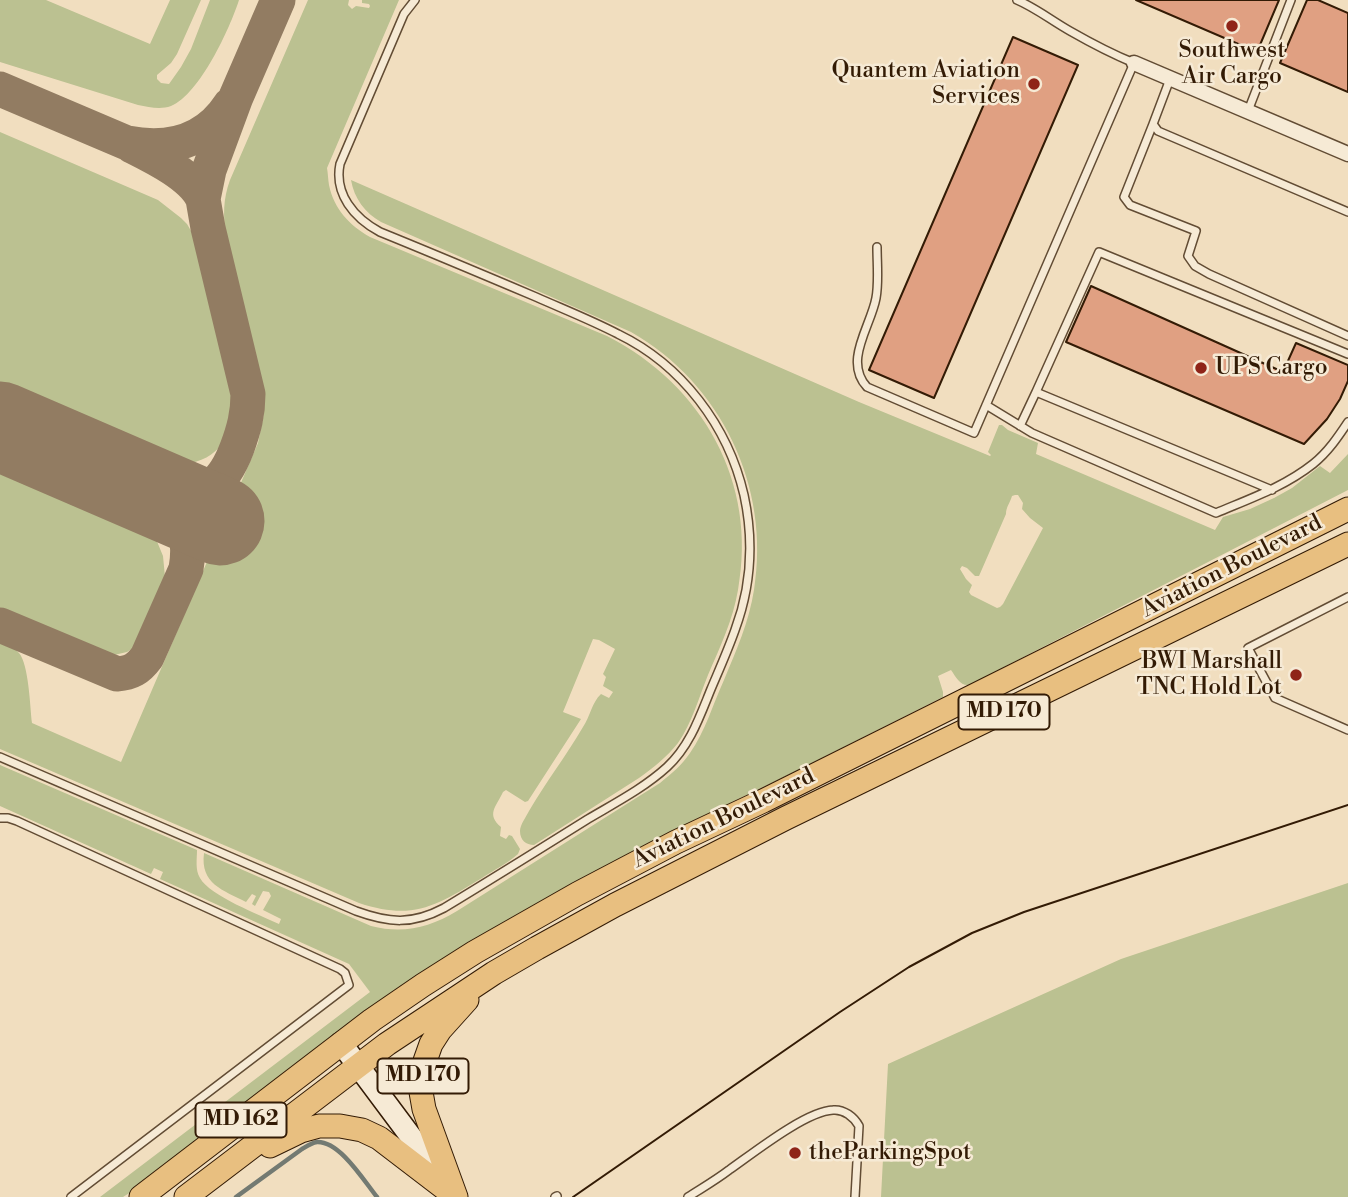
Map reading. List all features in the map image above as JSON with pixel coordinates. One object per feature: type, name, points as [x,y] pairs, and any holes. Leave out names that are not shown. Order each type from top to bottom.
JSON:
[{"type":"main road","name":"Aviation Boulevard","points":[[141,1197],[341,1043],[475,951],[676,842],[1348,509]]},
{"type":"main road","name":"Aviation Boulevard","points":[[192,1193],[358,1065],[418,1023],[494,973],[574,927],[786,818],[1348,544]]},
{"type":"main road","name":"MD 170","points":[[456,1197],[424,1109],[422,1077],[425,1061],[440,1030],[494,973]]},
{"type":"main road","name":"MD 170","points":[[341,1043],[456,1197]]},
{"type":"main road","points":[[192,1193],[275,1143],[301,1131],[320,1126],[340,1126],[362,1130],[379,1138],[456,1197]]},
{"type":"street","points":[[1134,63],[1348,154]]},
{"type":"lane","points":[[0,758],[356,911],[399,921],[423,918],[444,908],[658,775],[676,759],[694,729],[740,618],[750,560],[747,511],[739,476],[726,442],[701,402],[670,369],[630,340],[380,232],[359,218],[342,194],[340,163],[404,14],[415,0]]},
{"type":"lane","points":[[877,247],[877,294],[857,355],[860,380],[867,387],[974,432],[1134,63],[1017,0]]},
{"type":"lane","points":[[1248,111],[1291,0]]},
{"type":"lane","points":[[1170,79],[1125,197],[1130,205],[1196,231],[1188,256],[1195,266],[1348,336]]},
{"type":"lane","points":[[1153,124],[1158,131],[1348,212]]},
{"type":"lane","points":[[1020,426],[1099,251],[1348,354]]},
{"type":"lane","points":[[1036,392],[1273,490]]},
{"type":"lane","points":[[986,405],[1032,433],[1216,513],[1273,490],[1314,463],[1334,443],[1348,422]]},
{"type":"lane","points":[[1348,597],[1248,648],[1275,698],[1348,730]]},
{"type":"lane","points":[[0,818],[17,821],[333,965],[345,973],[349,985],[71,1197]]},
{"type":"lane","points":[[688,1197],[786,1130],[822,1111],[836,1109],[854,1117],[859,1126],[855,1197]]},
{"type":"green space","points":[[0,0],[46,0],[150,44],[170,0],[201,0],[177,54],[157,75],[161,83],[169,84],[191,49],[210,0],[239,0],[229,27],[203,75],[182,99],[171,106],[159,108],[138,105],[0,62]]},
{"type":"green space","points":[[308,0],[349,0],[348,5],[352,9],[356,6],[369,8],[369,4],[362,3],[362,0],[399,0],[327,168],[331,194],[343,216],[370,237],[607,336],[641,357],[671,381],[696,410],[716,441],[731,476],[739,512],[742,550],[733,612],[691,718],[678,743],[660,762],[639,778],[534,845],[522,839],[520,831],[523,821],[585,723],[595,701],[601,694],[609,698],[613,692],[603,686],[606,677],[603,674],[615,649],[593,639],[563,712],[581,719],[528,801],[525,802],[506,790],[494,810],[494,818],[501,827],[500,836],[506,839],[509,835],[512,836],[520,849],[518,854],[451,896],[424,908],[410,910],[395,911],[359,903],[0,749],[0,642],[15,649],[22,659],[27,676],[32,723],[121,762],[258,443],[264,413],[263,385],[226,235],[225,201],[230,180]]},
{"type":"green space","points":[[0,132],[158,200],[187,224],[194,236],[234,398],[229,431],[213,454],[187,464],[153,461],[0,395]]},
{"type":"green space","points":[[351,180],[859,402],[990,456],[988,452],[999,425],[1002,425],[1038,443],[1036,454],[1215,530],[1223,517],[1274,498],[1320,466],[1330,473],[1348,454],[1348,490],[969,685],[961,683],[951,670],[938,676],[943,697],[666,834],[150,1180],[123,1197],[100,1197],[370,992],[349,964],[160,879],[163,872],[154,868],[151,874],[0,806],[0,765],[197,850],[197,872],[205,885],[236,904],[279,924],[281,919],[263,910],[271,896],[269,892],[263,891],[255,906],[252,904],[256,896],[252,894],[246,902],[215,885],[206,872],[204,853],[371,926],[416,928],[436,922],[457,911],[660,783],[676,769],[690,753],[704,727],[749,613],[757,551],[755,513],[733,442],[714,409],[691,379],[663,354],[631,332],[381,222],[361,204]],"holes":[[[1018,495],[1023,503],[1022,509],[1043,528],[1003,604],[997,608],[971,595],[969,592],[972,585],[960,569],[962,566],[979,576],[1012,496]]]},
{"type":"green space","points":[[0,460],[125,514],[145,526],[156,539],[163,556],[165,577],[142,637],[133,648],[114,655],[105,653],[0,608]]},
{"type":"green space","points":[[1348,883],[1348,1197],[881,1197],[888,1064],[1121,959]]},
{"type":"building","name":"Southwest Air Cargo","points":[[1136,0],[1279,0],[1257,52]]},
{"type":"building","points":[[1307,0],[1318,0],[1348,13],[1348,92],[1280,63]]},
{"type":"building","points":[[1013,37],[1078,65],[934,398],[869,370]]},
{"type":"building","name":"UPS Cargo","points":[[1091,286],[1283,372],[1296,343],[1348,365],[1348,381],[1327,419],[1304,444],[1066,342]]},
{"type":"waterway","points":[[236,1197],[302,1149],[317,1142],[326,1143],[343,1155],[377,1197]]},
{"type":"taxiway","points":[[167,498],[193,495],[219,480],[232,461],[245,421],[248,394],[203,199],[209,170],[236,97],[278,0]]},
{"type":"taxiway","points":[[0,89],[127,143],[142,145],[157,146],[185,141],[210,128],[230,105]]},
{"type":"taxiway","points":[[132,146],[182,175],[203,199]]},
{"type":"taxiway","points":[[0,625],[117,674],[137,667],[147,657],[186,569],[188,549],[185,531],[167,498]]},
{"type":"runway","points":[[0,426],[220,521]]},
{"type":"tram line","points":[[573,1197],[840,1012],[909,967],[972,933],[1024,912],[1348,805]]},
{"type":"place","name":"Southwest Air Cargo","points":[[1232,26]]},
{"type":"place","name":"Quantem Aviation Services","points":[[1034,84]]},
{"type":"place","name":"UPS Cargo","points":[[1201,368]]},
{"type":"place","name":"BWI Marshall TNC Hold Lot","points":[[1296,675]]},
{"type":"place","name":"theParkingSpot","points":[[795,1153]]}]
